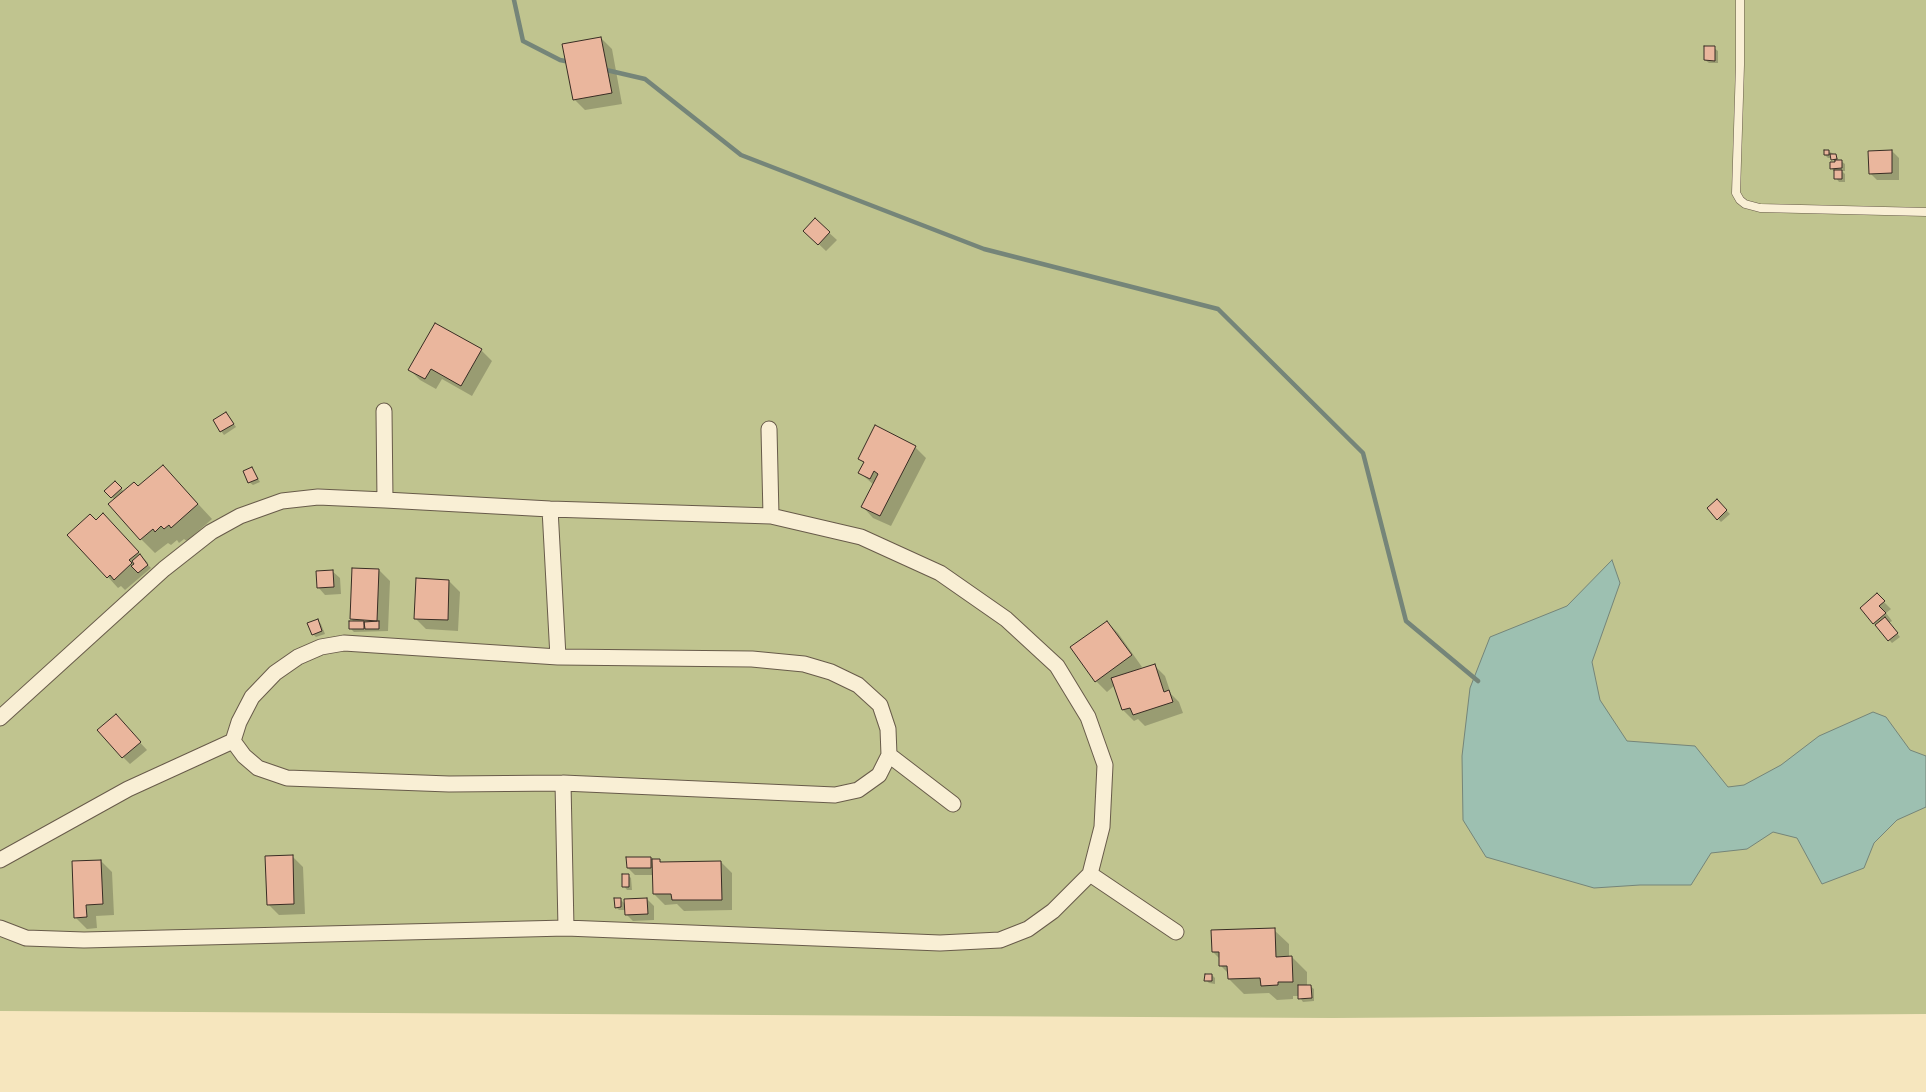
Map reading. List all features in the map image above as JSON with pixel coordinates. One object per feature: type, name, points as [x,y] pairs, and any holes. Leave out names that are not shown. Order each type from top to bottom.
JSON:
[{"type":"street","points":[[384,411],[385,500]]},
{"type":"street","points":[[769,429],[771,516]]},
{"type":"street","points":[[0,718],[164,569],[211,532],[240,516],[282,501],[318,497],[550,509],[771,516],[861,537],[940,573],[1006,619],[1057,666],[1088,717],[1105,765],[1102,827],[1090,874],[1053,911],[1028,929],[1000,940],[940,943],[566,928],[84,940],[26,938],[0,928]]},
{"type":"street","points":[[550,509],[558,657]]},
{"type":"street","points":[[0,860],[128,789],[233,741],[239,722],[252,697],[275,673],[298,657],[321,647],[344,642],[558,657],[752,659],[804,664],[831,672],[858,684],[880,705],[888,729],[889,755],[879,775],[858,790],[835,795],[563,783],[449,784],[287,778],[258,768],[244,756],[233,741]]},
{"type":"street","points":[[889,755],[953,804]]},
{"type":"street","points":[[563,783],[566,928]]},
{"type":"street","points":[[1090,874],[1176,932]]},
{"type":"lane","points":[[1740,0],[1736,193],[1740,200],[1745,204],[1760,208],[1926,212]]},
{"type":"green space","points":[[0,0],[1926,0],[1926,1014],[1333,1018],[0,1011]]},
{"type":"shaded area","points":[[1612,560],[1620,583],[1592,662],[1600,700],[1627,741],[1695,746],[1728,787],[1744,785],[1781,765],[1819,736],[1873,712],[1886,717],[1910,750],[1926,756],[1926,807],[1897,820],[1874,843],[1864,868],[1822,884],[1797,838],[1773,832],[1747,849],[1711,853],[1691,885],[1640,885],[1594,888],[1486,857],[1463,820],[1462,756],[1470,688],[1490,637],[1567,606]]},
{"type":"building","points":[[601,37],[612,93],[573,100],[562,44]]},
{"type":"building","points":[[1704,46],[1715,46],[1715,61],[1704,60]]},
{"type":"building","points":[[1824,150],[1829,150],[1829,155],[1824,155]]},
{"type":"building","points":[[1892,150],[1892,173],[1869,174],[1868,151]]},
{"type":"building","points":[[1830,154],[1836,154],[1837,159],[1831,160]]},
{"type":"building","points":[[1835,160],[1842,160],[1842,168],[1830,169],[1830,162],[1835,162]]},
{"type":"building","points":[[1834,170],[1842,170],[1842,179],[1834,179]]},
{"type":"building","points":[[815,218],[830,232],[818,245],[803,231]]},
{"type":"building","points":[[435,323],[482,349],[461,386],[431,369],[425,379],[408,370]]},
{"type":"building","points":[[226,412],[234,424],[220,432],[213,420]]},
{"type":"building","points":[[875,425],[916,446],[880,516],[861,507],[878,474],[874,471],[870,479],[858,473],[864,462],[858,459]]},
{"type":"building","points":[[163,465],[198,504],[171,528],[169,525],[164,529],[161,526],[155,532],[153,529],[140,540],[108,504],[134,482],[138,486]]},
{"type":"building","points":[[252,467],[258,479],[248,483],[243,471]]},
{"type":"building","points":[[115,481],[122,488],[111,498],[104,491]]},
{"type":"building","points":[[1717,499],[1727,510],[1717,520],[1707,508]]},
{"type":"building","points":[[103,513],[139,552],[129,560],[132,563],[114,580],[110,575],[107,578],[67,535],[90,514],[96,520]]},
{"type":"building","points":[[140,554],[148,565],[138,573],[131,566],[134,564],[132,561]]},
{"type":"building","points":[[352,568],[379,569],[377,621],[350,619]]},
{"type":"building","points":[[333,570],[334,587],[317,588],[316,571]]},
{"type":"building","points":[[416,578],[449,580],[448,620],[414,619]]},
{"type":"building","points":[[1877,593],[1885,601],[1879,606],[1886,613],[1873,624],[1860,608]]},
{"type":"building","points":[[1885,617],[1898,633],[1888,641],[1875,625]]},
{"type":"building","points":[[318,619],[322,631],[312,635],[307,623]]},
{"type":"building","points":[[349,621],[364,621],[364,629],[349,629]]},
{"type":"building","points":[[379,621],[379,629],[365,629],[364,622]]},
{"type":"building","points":[[1107,621],[1132,655],[1095,682],[1070,647]]},
{"type":"building","points":[[1155,664],[1164,692],[1169,690],[1173,702],[1133,715],[1130,708],[1122,710],[1111,678]]},
{"type":"building","points":[[116,714],[141,742],[122,758],[97,730]]},
{"type":"building","points":[[293,855],[294,904],[267,905],[265,856]]},
{"type":"building","points":[[626,857],[651,857],[651,868],[627,868]]},
{"type":"building","points":[[652,859],[660,859],[660,862],[721,861],[722,900],[672,900],[671,894],[653,894]]},
{"type":"building","points":[[101,860],[103,904],[86,905],[87,917],[74,918],[72,861]]},
{"type":"building","points":[[622,874],[629,874],[629,887],[622,887]]},
{"type":"building","points":[[614,898],[621,898],[621,907],[615,908]]},
{"type":"building","points":[[647,898],[648,914],[625,915],[624,899]]},
{"type":"building","points":[[1275,928],[1276,957],[1292,956],[1293,982],[1278,982],[1278,985],[1261,986],[1260,978],[1228,979],[1227,966],[1219,966],[1219,952],[1212,952],[1211,930]]},
{"type":"building","points":[[1205,974],[1212,974],[1212,981],[1204,981]]},
{"type":"building","points":[[1298,985],[1311,985],[1312,998],[1298,999]]},
{"type":"waterway","points":[[514,0],[523,41],[560,60],[570,62]]},
{"type":"waterway","points":[[602,69],[645,79],[741,155],[984,249],[1218,309],[1363,453],[1406,621],[1478,681]]}]
